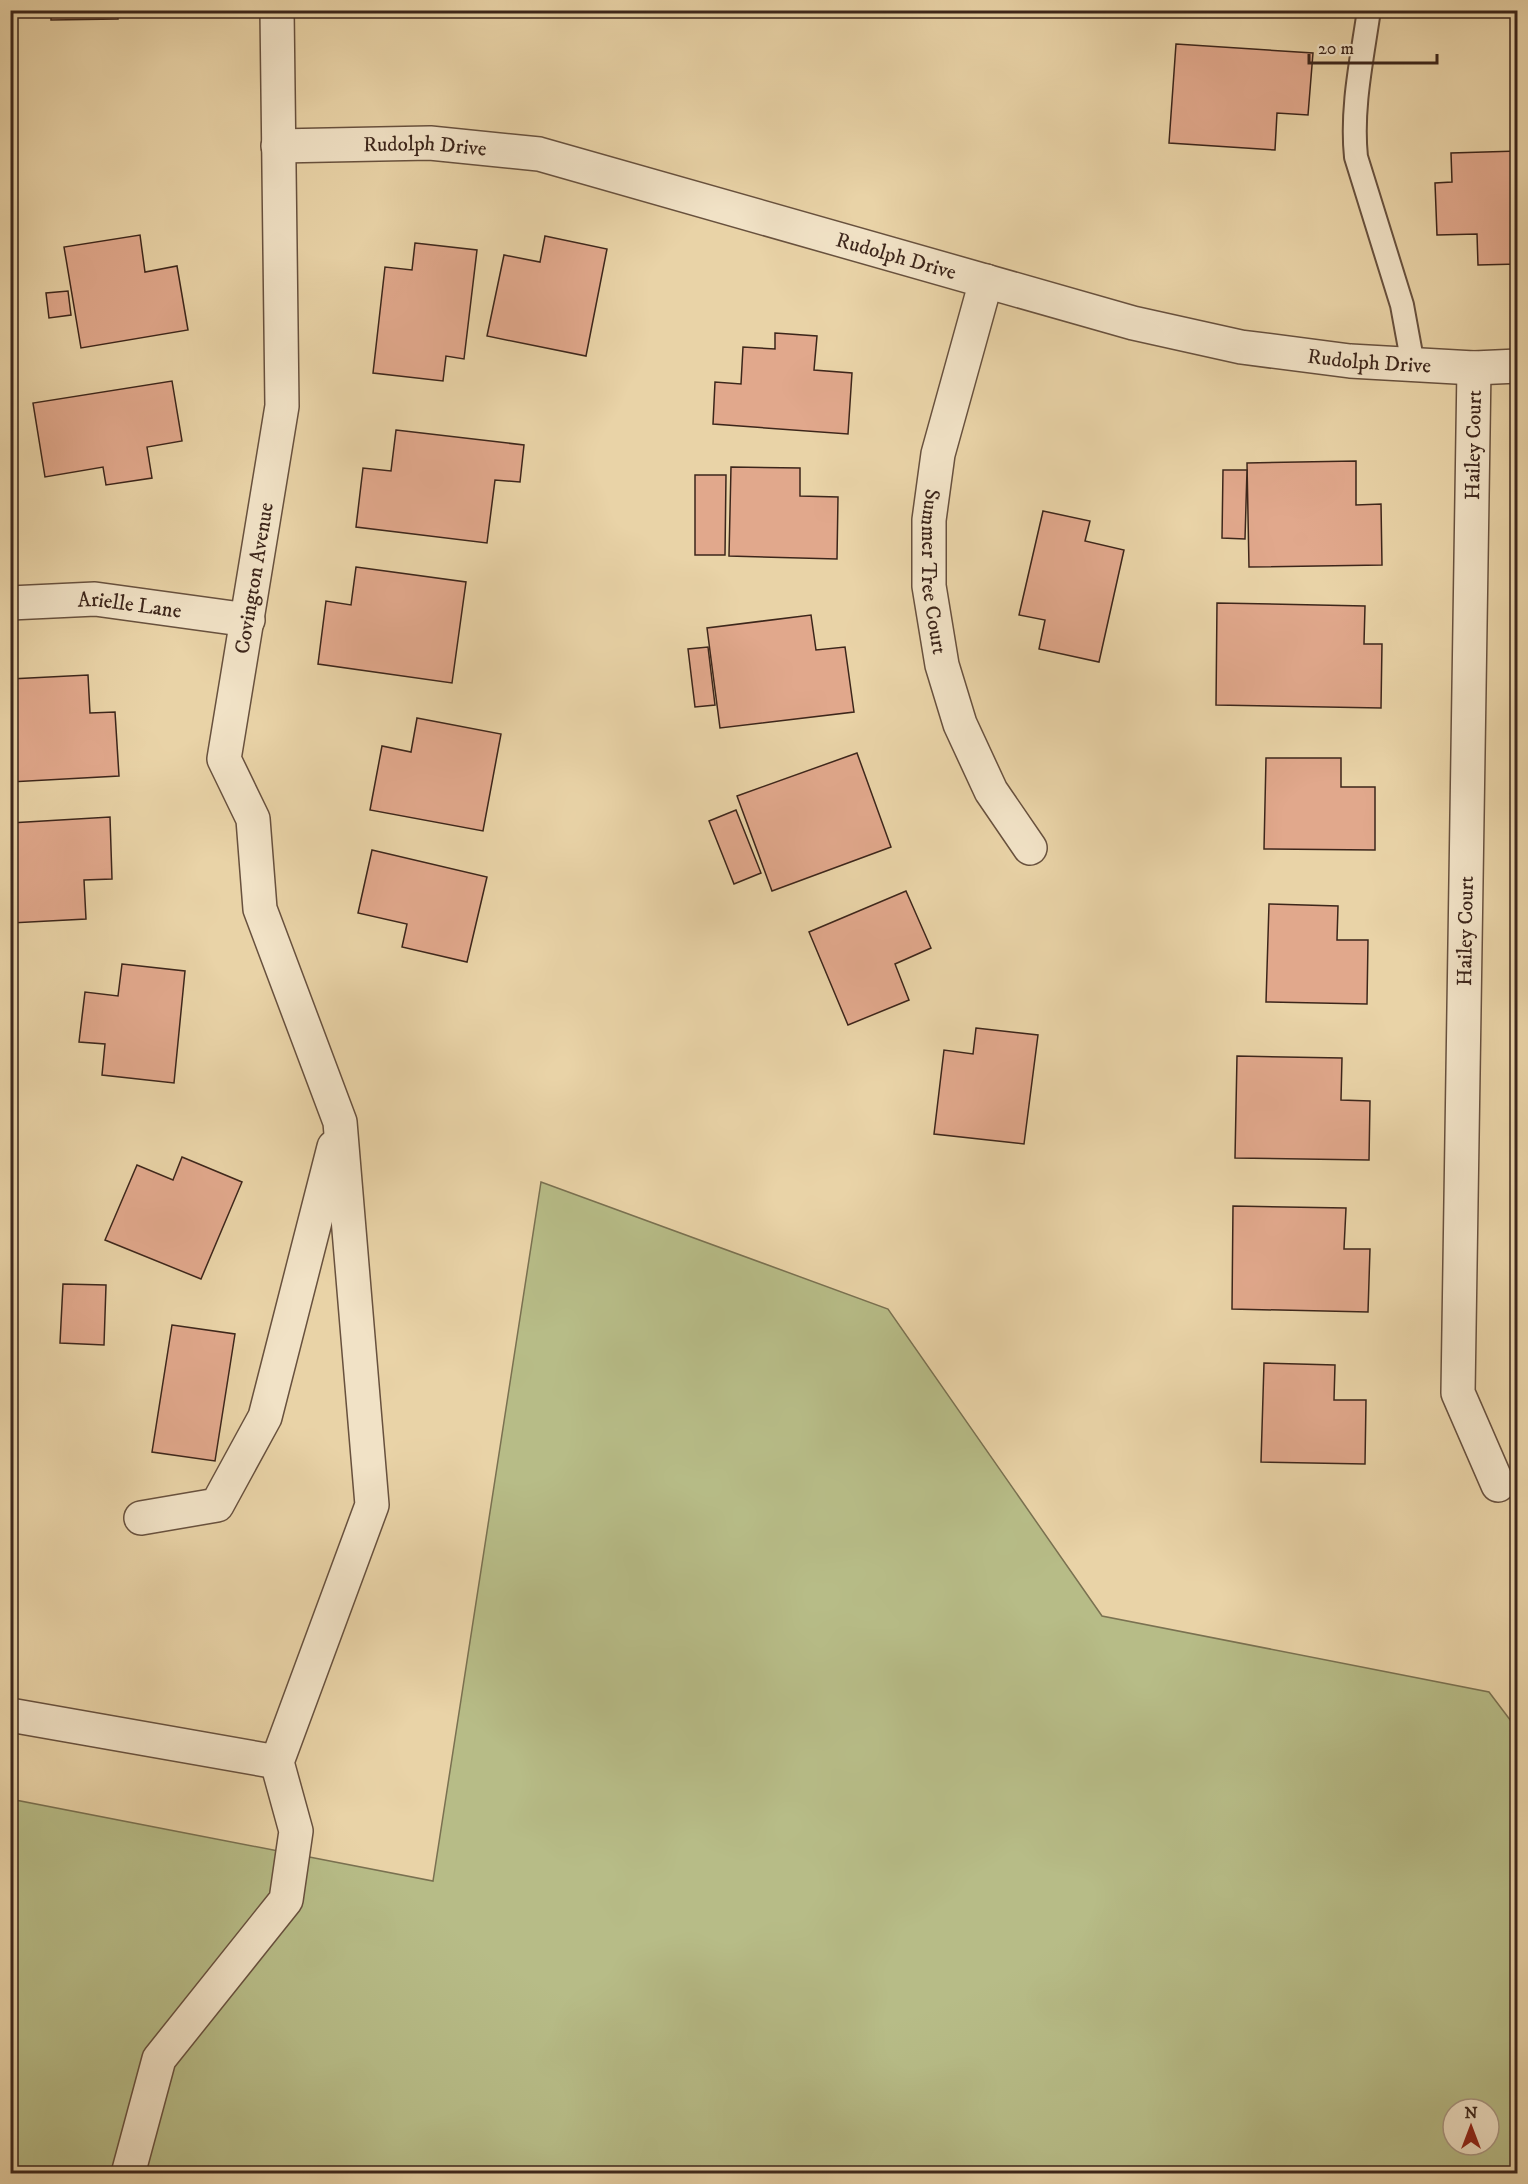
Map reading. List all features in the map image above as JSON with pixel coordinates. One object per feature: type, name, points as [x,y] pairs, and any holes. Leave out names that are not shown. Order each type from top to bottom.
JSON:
[{"type":"street","name":"Covington Avenue","points":[[277,10],[282,406],[224,759],[253,819],[260,909],[340,1122],[372,1505],[277,1762]]},
{"type":"street","name":"Rudolph Drive","points":[[278,146],[430,143],[539,154],[1133,323],[1241,346],[1350,361],[1474,369],[1518,366]]},
{"type":"street","name":"Summer Tree Court","points":[[986,281],[938,454],[929,520],[929,586],[942,665],[960,724],[991,791],[1030,848]]},
{"type":"street","name":"Hailey Court","points":[[1474,369],[1458,1393],[1498,1485]]},
{"type":"street","name":"Arielle Lane","points":[[10,603],[95,598],[248,620]]},
{"type":"street","points":[[141,1518],[217,1505],[265,1417],[340,1122]]},
{"type":"street","points":[[10,1715],[277,1762],[296,1832],[286,1900],[159,2059],[128,2174]]},
{"type":"lane","points":[[1369,10],[1353,134],[1356,157],[1402,305],[1413,365]]},
{"type":"green space","points":[[541,1182],[888,1309],[1102,1616],[1489,1692],[1517,1729],[1517,2173],[11,2173],[10,1799],[433,1881]]},
{"type":"building","points":[[51,10],[118,10],[118,19],[51,20]]},
{"type":"building","points":[[1176,44],[1313,53],[1308,115],[1277,113],[1275,150],[1169,143]]},
{"type":"building","points":[[1518,151],[1518,264],[1478,265],[1477,234],[1437,235],[1435,183],[1452,182],[1451,153]]},
{"type":"building","points":[[140,235],[145,272],[177,266],[188,330],[81,348],[64,247]]},
{"type":"building","points":[[545,236],[607,249],[586,356],[487,336],[504,255],[540,262]]},
{"type":"building","points":[[415,243],[477,250],[464,359],[446,356],[443,381],[373,373],[385,267],[412,270]]},
{"type":"building","points":[[68,291],[71,315],[49,318],[46,293]]},
{"type":"building","points":[[775,333],[817,336],[814,370],[852,373],[848,434],[713,424],[715,382],[741,384],[743,347],[775,349]]},
{"type":"building","points":[[172,381],[182,441],[147,447],[152,478],[106,485],[103,467],[45,477],[33,403]]},
{"type":"building","points":[[396,430],[524,445],[520,482],[495,480],[487,543],[356,527],[363,468],[391,471]]},
{"type":"building","points":[[1356,461],[1356,505],[1381,504],[1382,565],[1249,567],[1247,463]]},
{"type":"building","points":[[731,467],[800,468],[800,496],[838,497],[837,559],[729,556]]},
{"type":"building","points":[[1223,470],[1247,470],[1245,539],[1222,538]]},
{"type":"building","points":[[695,475],[726,475],[725,555],[695,555]]},
{"type":"building","points":[[1043,511],[1090,521],[1085,541],[1124,550],[1099,662],[1039,649],[1045,620],[1019,615]]},
{"type":"building","points":[[356,567],[466,582],[452,683],[318,664],[326,601],[351,605]]},
{"type":"building","points":[[1217,603],[1365,606],[1364,644],[1382,644],[1381,708],[1216,705]]},
{"type":"building","points":[[811,615],[816,650],[845,647],[854,712],[720,728],[707,628]]},
{"type":"building","points":[[708,647],[715,705],[695,707],[688,649]]},
{"type":"building","points":[[88,675],[90,713],[115,712],[119,776],[10,782],[10,679]]},
{"type":"building","points":[[417,718],[501,734],[483,831],[370,810],[382,746],[411,752]]},
{"type":"building","points":[[857,753],[891,847],[772,891],[737,796]]},
{"type":"building","points":[[1266,758],[1341,758],[1341,787],[1375,787],[1375,850],[1264,849]]},
{"type":"building","points":[[736,810],[761,873],[734,884],[709,821]]},
{"type":"building","points":[[110,817],[112,879],[84,880],[86,919],[11,923],[10,823]]},
{"type":"building","points":[[372,850],[487,877],[467,962],[402,947],[407,924],[358,913]]},
{"type":"building","points":[[906,891],[931,948],[895,964],[909,1000],[848,1025],[809,932]]},
{"type":"building","points":[[1269,904],[1338,906],[1337,940],[1368,940],[1367,1004],[1266,1002]]},
{"type":"building","points":[[122,964],[185,971],[174,1083],[102,1075],[105,1044],[79,1042],[85,992],[118,996]]},
{"type":"building","points":[[976,1028],[1038,1035],[1024,1144],[934,1134],[944,1050],[973,1054]]},
{"type":"building","points":[[1237,1056],[1342,1058],[1341,1100],[1370,1101],[1369,1160],[1235,1158]]},
{"type":"building","points":[[182,1157],[242,1182],[201,1279],[105,1240],[137,1165],[173,1180]]},
{"type":"building","points":[[1233,1206],[1346,1208],[1344,1249],[1370,1249],[1368,1312],[1232,1309]]},
{"type":"building","points":[[63,1284],[106,1285],[104,1345],[60,1343]]},
{"type":"building","points":[[172,1325],[235,1334],[215,1461],[152,1452]]},
{"type":"building","points":[[1264,1363],[1335,1365],[1334,1400],[1366,1400],[1365,1464],[1261,1462]]}]
